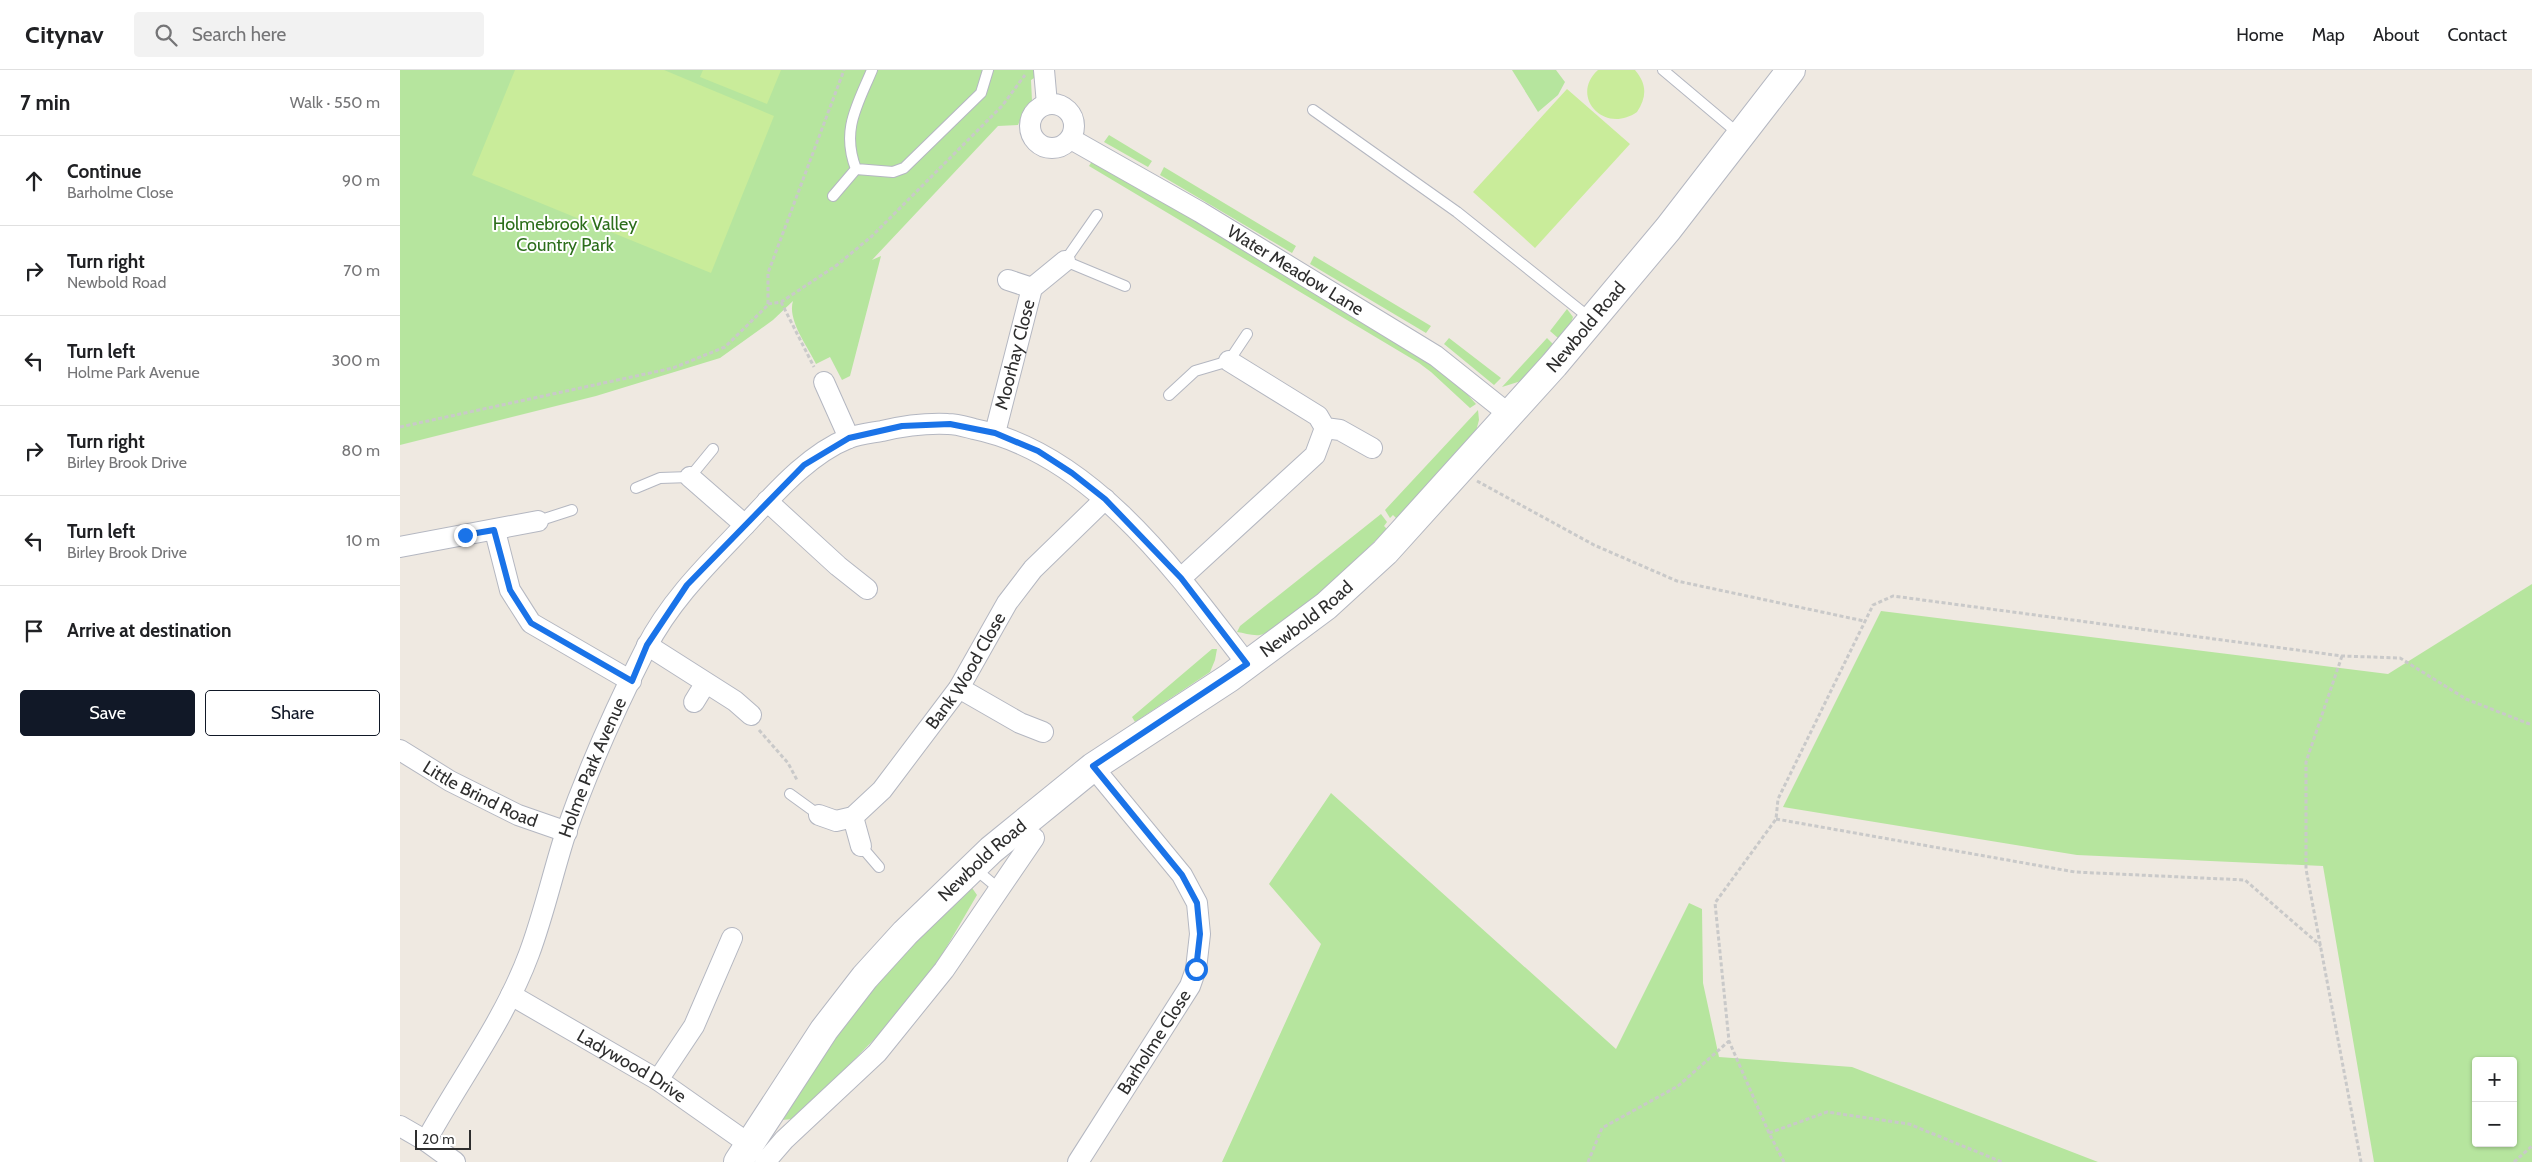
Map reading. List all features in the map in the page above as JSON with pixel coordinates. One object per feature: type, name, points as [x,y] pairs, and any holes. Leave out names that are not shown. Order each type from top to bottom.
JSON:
[{"type":"main road","name":"Newbold Road","points":[[763,1142],[824,1030],[865,977],[905,933],[974,867],[1049,801],[1093,766],[1247,664],[1326,606],[1372,564],[1510,415],[1592,320],[1668,229],[1740,134],[1792,70]]},
{"type":"street","points":[[1044,70],[1047,104]]},
{"type":"street","points":[[1047,104],[1063,106],[1074,119],[1074,131],[1071,139],[1058,148],[1041,145],[1033,137],[1030,125],[1036,111],[1047,104]]},
{"type":"street","name":"Water Meadow Lane","points":[[1071,139],[1200,212],[1436,356],[1510,415]]},
{"type":"street","name":"Moorhay Close","points":[[995,433],[1032,288],[1065,261]]},
{"type":"street","points":[[1008,280],[1032,288]]},
{"type":"street","points":[[1229,361],[1318,416],[1325,428]]},
{"type":"street","points":[[824,382],[849,438]]},
{"type":"street","name":"Holme Park Avenue","points":[[426,1141],[479,1053],[511,995],[529,953],[566,832],[590,769],[647,645],[687,585],[767,501],[804,465],[849,438],[902,426],[950,424],[995,433],[1038,451],[1072,473],[1105,499],[1181,578],[1247,664]]},
{"type":"street","points":[[1325,428],[1340,430],[1372,448]]},
{"type":"street","points":[[1181,578],[1315,455],[1325,428]]},
{"type":"street","points":[[690,476],[745,526]]},
{"type":"street","name":"Bank Wood Close","points":[[853,817],[882,790],[959,688],[1007,603],[1034,569],[1105,499]]},
{"type":"street","points":[[767,501],[838,566],[867,589]]},
{"type":"street","points":[[400,547],[538,521]]},
{"type":"street","points":[[494,530],[510,590],[531,623],[632,681]]},
{"type":"street","points":[[647,645],[705,684],[735,701],[751,715]]},
{"type":"street","points":[[694,702],[705,684]]},
{"type":"street","points":[[959,688],[1020,723],[1042,732]]},
{"type":"street","name":"Little Brind Road","points":[[400,750],[450,782],[518,815],[566,832]]},
{"type":"street","name":"Barholme Close","points":[[1078,1162],[1190,986],[1196,969],[1200,934],[1197,903],[1182,875],[1093,766]]},
{"type":"street","points":[[819,815],[836,821],[853,817],[861,846]]},
{"type":"street","name":"Newbold Road","points":[[763,1142],[877,1053],[944,970],[998,888],[1034,838]]},
{"type":"street","points":[[658,1080],[694,1026],[732,938]]},
{"type":"street","name":"Ladywood Drive","points":[[511,995],[763,1142]]},
{"type":"street","points":[[400,1126],[426,1141],[455,1162]]},
{"type":"lane","points":[[856,169],[849,141],[853,118],[872,70]]},
{"type":"lane","points":[[856,169],[892,172],[904,168],[981,93],[988,70]]},
{"type":"lane","points":[[1663,70],[1740,134]]},
{"type":"lane","points":[[1313,110],[1457,212],[1592,320]]},
{"type":"lane","points":[[833,196],[856,169]]},
{"type":"lane","points":[[1097,215],[1065,261],[1125,286]]},
{"type":"lane","points":[[1169,395],[1195,371],[1229,361],[1247,334]]},
{"type":"lane","points":[[636,488],[660,478],[690,476],[713,449]]},
{"type":"lane","points":[[538,521],[572,510]]},
{"type":"lane","points":[[790,794],[819,815]]},
{"type":"lane","points":[[861,846],[879,866]]},
{"type":"lane","points":[[974,867],[998,888]]},
{"type":"path","points":[[768,304],[768,273],[844,70]]},
{"type":"path","points":[[400,427],[674,368],[725,347],[768,304],[781,302],[837,265],[901,210],[1002,106],[1028,70]]},
{"type":"path","points":[[781,302],[812,364],[824,382]]},
{"type":"path","points":[[1460,470],[1594,545],[1677,581],[1864,621]]},
{"type":"path","points":[[1784,1162],[1729,1041],[1715,903],[1776,819],[1778,799],[1873,606],[1893,596],[2342,656],[2400,658],[2466,700],[2532,725]]},
{"type":"path","points":[[2342,656],[2306,762],[2306,869],[2361,1162]]},
{"type":"path","points":[[751,715],[752,723],[788,763],[794,778],[801,784]]},
{"type":"path","points":[[1776,819],[2075,872],[2245,880],[2321,946]]},
{"type":"path","points":[[1588,1162],[1602,1128],[1678,1086],[1729,1041]]},
{"type":"path","points":[[1769,1132],[1827,1112],[1909,1124],[2002,1162]]},
{"type":"path","points":[[2514,1162],[2532,1146]]},
{"type":"green space","name":"Holmebrook Valley Country Park","points":[[400,70],[1047,70],[1031,80],[1032,101],[1026,106],[1018,125],[998,126],[872,260],[881,256],[850,376],[842,380],[830,357],[816,364],[796,325],[792,308],[793,301],[773,320],[720,358],[596,396],[400,445]]},
{"type":"green space","points":[[515,70],[664,70],[774,116],[711,273],[472,175]]},
{"type":"green space","points":[[703,70],[781,70],[767,104],[700,77]]},
{"type":"green space","points":[[1512,70],[1556,70],[1565,82],[1558,95],[1538,112]]},
{"type":"green space","points":[[1598,70],[1635,70],[1644,85],[1643,101],[1637,112],[1625,118],[1613,119],[1603,116],[1594,109],[1589,101],[1587,91],[1590,80]]},
{"type":"green space","points":[[1567,89],[1630,144],[1535,248],[1473,192]]},
{"type":"green space","points":[[1109,135],[1152,161],[1148,167],[1104,142]]},
{"type":"green space","points":[[1094,158],[1413,349],[1458,384],[1476,404],[1470,408],[1419,363],[1089,166]]},
{"type":"green space","points":[[1164,167],[1296,246],[1292,253],[1160,175]]},
{"type":"green space","points":[[1314,256],[1431,326],[1426,333],[1310,264]]},
{"type":"green space","points":[[1567,309],[1573,317],[1571,323],[1558,338],[1550,331]]},
{"type":"green space","points":[[1449,338],[1501,378],[1494,385],[1444,344]]},
{"type":"green space","points":[[1547,338],[1553,344],[1521,381],[1502,387]]},
{"type":"green space","points":[[1478,410],[1479,420],[1476,431],[1397,519],[1393,515],[1390,518],[1385,510]]},
{"type":"green space","points":[[1381,514],[1387,522],[1384,526],[1387,529],[1344,571],[1288,619],[1260,635],[1237,632],[1240,626]]},
{"type":"green space","points":[[2532,584],[2532,1162],[2374,1162],[2323,866],[2077,855],[1783,807],[1881,611],[2388,674]]},
{"type":"green space","points":[[1212,649],[1217,649],[1210,672],[1135,722],[1132,717]]},
{"type":"green space","points":[[1331,793],[1616,1049],[1689,903],[1702,909],[1703,983],[1719,1057],[1852,1067],[2098,1162],[1222,1162],[1321,944],[1269,884]]},
{"type":"green space","points":[[970,885],[977,895],[939,960],[900,1013],[840,1074],[792,1119],[782,1120],[779,1117],[800,1083],[882,975]]},
{"type":"route","points":[[465,535],[494,530],[510,590],[531,623],[557,640],[632,681],[647,645],[687,585],[804,465],[849,438],[902,426],[950,424],[995,433],[1038,451],[1072,473],[1105,499],[1181,578],[1247,664],[1229,678],[1093,766],[1182,875],[1197,903],[1200,934],[1196,969]]}]
